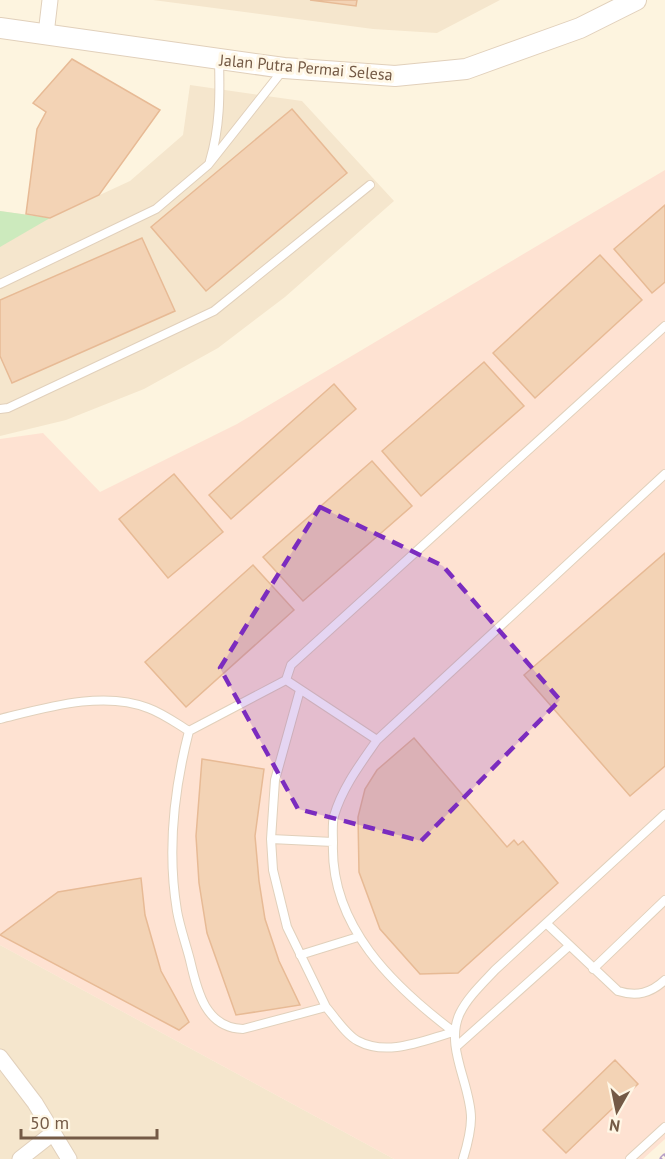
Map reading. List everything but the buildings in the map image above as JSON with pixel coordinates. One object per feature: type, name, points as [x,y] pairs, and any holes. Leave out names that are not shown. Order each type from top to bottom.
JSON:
[{"type":"street","points":[[46,34],[50,0]]},
{"type":"street","name":"Jalan Putra Permai Selesa","points":[[0,28],[284,68],[394,76],[466,69],[580,28],[636,0]]},
{"type":"street","points":[[0,1057],[35,1103],[69,1159]]},
{"type":"street","points":[[20,1159],[52,1133]]},
{"type":"lane","points":[[208,165],[217,137],[220,109],[219,60]]},
{"type":"lane","points":[[0,284],[156,209],[208,165],[284,68]]},
{"type":"lane","points":[[0,409],[8,408],[214,311],[370,185]]},
{"type":"lane","points":[[326,1007],[243,1029],[224,1023],[204,1007],[177,913],[173,879],[174,811],[178,771],[189,730],[286,680],[291,665],[665,326]]},
{"type":"lane","points":[[454,1032],[401,990],[358,937],[343,909],[332,864],[334,816],[351,777],[377,740],[665,474]]},
{"type":"lane","points":[[286,680],[377,740]]},
{"type":"lane","points":[[300,690],[275,780],[271,839],[279,897],[287,927],[326,1007],[357,1040],[377,1047],[395,1048],[454,1032]]},
{"type":"lane","points":[[0,718],[49,707],[90,702],[119,702],[147,707],[189,730]]},
{"type":"lane","points":[[463,1159],[468,1143],[471,1117],[454,1032],[459,1015],[469,998],[495,970],[665,814]]},
{"type":"lane","points":[[271,839],[333,842]]},
{"type":"lane","points":[[593,969],[665,900]]},
{"type":"lane","points":[[547,924],[608,985],[629,994],[645,993],[665,980]]},
{"type":"lane","points":[[300,955],[358,937]]},
{"type":"lane","points":[[457,1046],[569,946]]},
{"type":"lane","points":[[630,1159],[665,1127]]},
{"type":"highlighted area","points":[[320,507],[443,566],[560,700],[421,841],[298,809],[220,668]]},
{"type":"shaded area","points":[[153,0],[500,0],[437,33],[373,29]]},
{"type":"shaded area","points":[[190,85],[302,101],[394,201],[285,297],[218,348],[144,389],[66,420],[0,436],[0,211],[50,218],[130,181],[183,135]]},
{"type":"shaded area","points":[[665,170],[665,1139],[643,1159],[394,1159],[0,945],[0,439],[43,433],[100,492],[237,424]]},
{"type":"shaded area","points":[[0,945],[394,1159],[0,1159]]},
{"type":"green space","points":[[0,211],[50,218],[0,247]]}]
